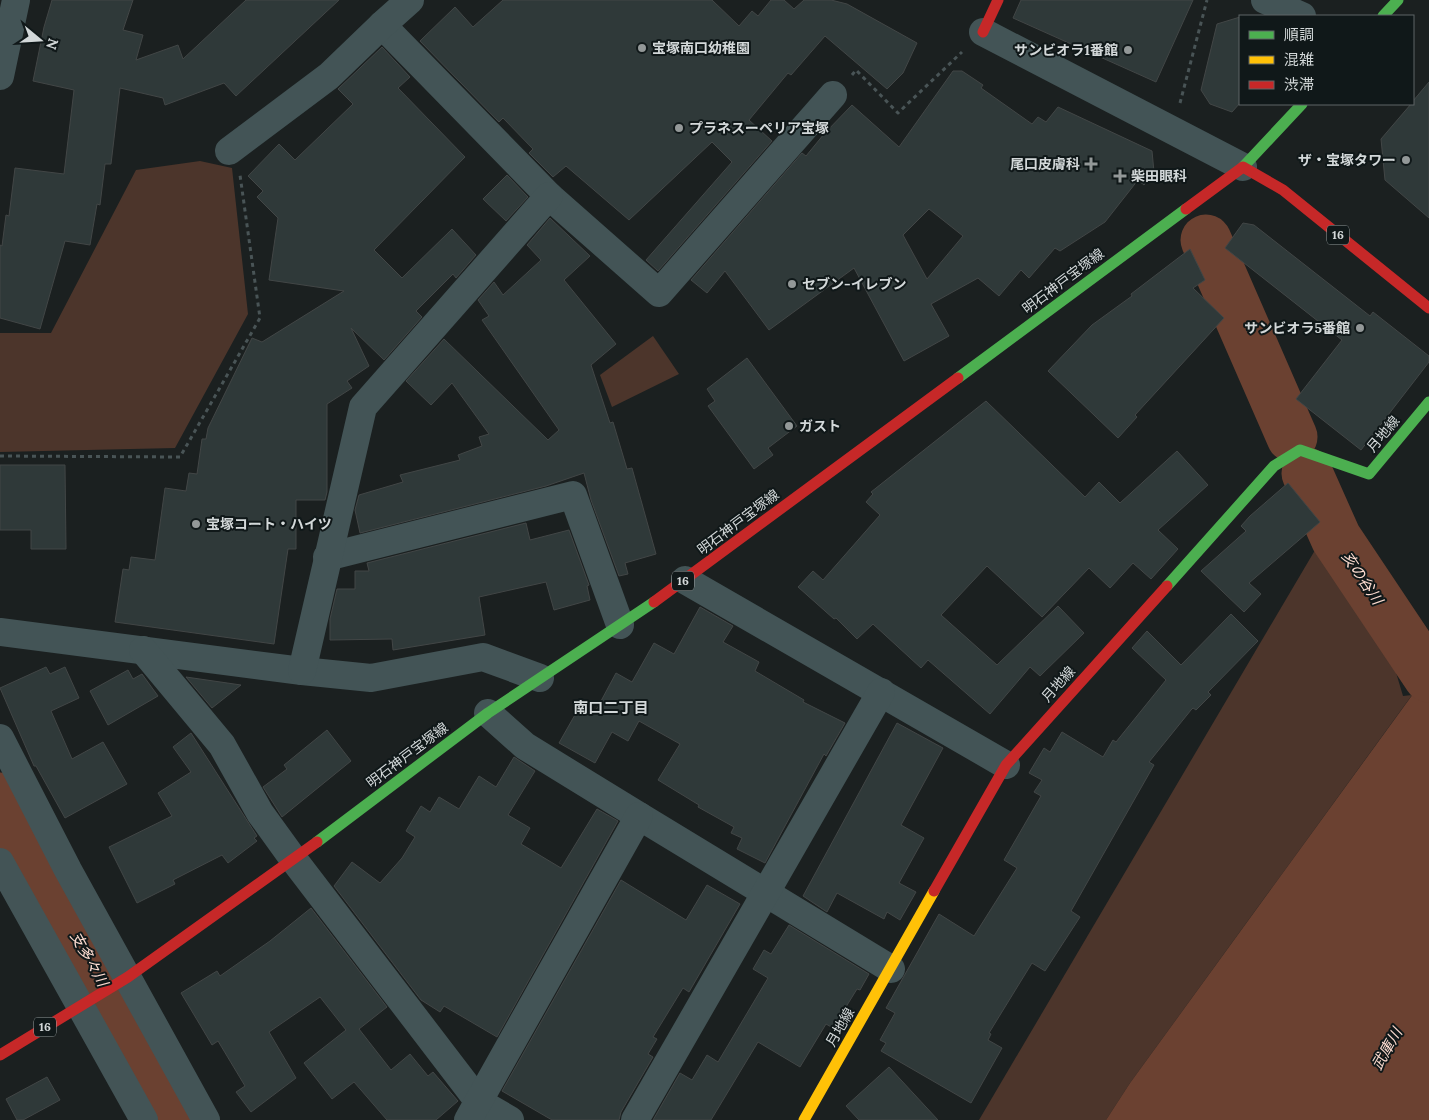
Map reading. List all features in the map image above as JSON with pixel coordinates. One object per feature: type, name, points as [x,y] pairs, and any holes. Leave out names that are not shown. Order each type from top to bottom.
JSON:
[{"type":"main road","points":[[983,32],[998,0]]},
{"type":"main road","name":"明石神戸宝塚線","points":[[0,1055],[122,981],[294,860],[488,712],[685,580],[1243,167],[1301,105]]},
{"type":"main road","name":"16","points":[[1243,167],[1283,190],[1429,308]]},
{"type":"main road","name":"月地線","points":[[804,1120],[1006,765],[1274,466],[1300,450],[1369,474],[1429,402]]},
{"type":"street","points":[[0,76],[16,0]]},
{"type":"street","points":[[232,148],[330,76],[410,0]]},
{"type":"street","points":[[1265,0],[1300,15]]},
{"type":"street","points":[[382,25],[549,196],[659,293],[832,95]]},
{"type":"street","points":[[983,32],[1243,167]]},
{"type":"street","points":[[302,671],[363,407],[549,196]]},
{"type":"street","points":[[327,557],[572,495],[620,625]]},
{"type":"street","points":[[685,580],[1006,765]]},
{"type":"street","points":[[0,632],[302,671],[371,678],[483,657],[540,678]]},
{"type":"street","points":[[143,650],[222,745],[260,813],[473,1111],[510,1120]]},
{"type":"street","points":[[635,1120],[881,692]]},
{"type":"street","points":[[488,712],[526,746],[891,969]]},
{"type":"street","points":[[0,738],[68,870],[122,981],[206,1120]]},
{"type":"street","points":[[473,1111],[639,816]]},
{"type":"street","points":[[0,862],[86,1003],[144,1120]]},
{"type":"path","points":[[1178,107],[1206,0]]},
{"type":"path","points":[[832,95],[856,70],[898,113],[983,32]]},
{"type":"path","points":[[0,456],[180,457],[260,318],[232,148]]},
{"type":"shaded area","points":[[200,161],[232,168],[248,314],[175,448],[0,452],[0,333],[51,333],[136,170]]},
{"type":"shaded area","points":[[653,336],[679,374],[612,407],[600,375]]},
{"type":"shaded area","points":[[1321,540],[1362,612],[1383,629],[1403,696],[1412,695],[1130,1083],[1106,1120],[979,1120]]},
{"type":"water","name":"武庫川","points":[[1429,672],[1429,1120],[1106,1120],[1130,1083]]},
{"type":"building","points":[[52,0],[133,0],[123,30],[143,35],[136,60],[178,45],[183,59],[246,0],[339,0],[236,96],[224,83],[165,105],[163,98],[120,88],[111,164],[105,164],[100,205],[97,204],[90,245],[65,241],[40,329],[0,318],[0,245],[2,246],[6,215],[9,216],[15,168],[64,174],[74,90],[33,81],[44,27]]},
{"type":"building","points":[[503,0],[712,0],[739,26],[752,11],[758,16],[771,0],[784,0],[794,9],[804,0],[831,0],[847,4],[917,43],[903,73],[887,89],[825,36],[791,75],[788,73],[749,120],[772,141],[658,271],[646,260],[732,162],[712,142],[629,220],[566,166],[553,177],[529,153],[533,149],[503,118],[499,122],[420,41],[455,7],[473,27]]},
{"type":"building","name":"サンビオラ1番館","points":[[1021,0],[1193,0],[1156,82],[1013,18]]},
{"type":"building","points":[[1239,17],[1239,104],[1232,112],[1210,104],[1201,90],[1217,24]]},
{"type":"building","points":[[382,47],[410,77],[398,88],[465,157],[374,250],[402,278],[452,229],[476,255],[456,278],[453,274],[416,311],[422,317],[384,360],[351,328],[369,366],[347,381],[352,388],[327,404],[327,492],[325,500],[296,500],[296,549],[288,549],[274,644],[115,622],[123,569],[129,570],[131,557],[155,560],[165,488],[186,491],[189,473],[197,474],[202,439],[206,439],[208,428],[252,338],[262,342],[344,291],[269,280],[278,218],[257,197],[263,191],[248,176],[279,144],[295,160],[353,104],[338,89]]},
{"type":"building","points":[[953,71],[962,71],[983,85],[981,88],[1032,124],[1038,117],[1046,122],[1058,107],[1152,151],[1154,172],[1144,185],[1138,180],[1105,222],[1060,251],[1055,248],[1029,278],[1021,270],[999,296],[978,278],[931,304],[949,336],[904,361],[854,268],[769,330],[725,271],[707,293],[691,280],[802,153],[806,156],[852,105],[899,147]],"holes":[[[929,209],[963,236],[927,279],[903,235]]]},
{"type":"building","name":"ザ・宝塚タワー","points":[[1429,82],[1429,218],[1385,180],[1381,139],[1410,105],[1414,105],[1414,100]]},
{"type":"building","points":[[507,175],[528,197],[506,221],[483,199]]},
{"type":"building","points":[[550,218],[590,256],[564,280],[616,344],[591,365],[610,423],[613,422],[627,469],[632,468],[656,554],[625,563],[628,574],[619,576],[591,500],[584,473],[546,486],[360,533],[355,510],[359,495],[403,482],[400,475],[460,460],[458,455],[482,446],[479,437],[489,434],[452,383],[431,405],[406,381],[444,339],[548,440],[559,430],[482,320],[489,316],[478,300],[494,282],[503,295],[541,260],[527,245]]},
{"type":"building","name":"サンビオラ5番館","points":[[1243,223],[1254,225],[1370,316],[1373,312],[1429,356],[1429,362],[1361,450],[1296,399],[1342,340],[1225,248]]},
{"type":"building","points":[[1190,249],[1205,280],[1193,288],[1224,318],[1135,415],[1137,417],[1118,438],[1048,371],[1092,325],[1132,296],[1131,294]]},
{"type":"building","points":[[747,358],[797,426],[768,448],[773,455],[754,469],[708,406],[715,401],[707,389]]},
{"type":"building","points":[[986,401],[1085,497],[1099,482],[1120,503],[1177,451],[1208,485],[1158,530],[1178,549],[1151,579],[1133,563],[1110,588],[1089,568],[1042,617],[987,566],[941,615],[997,665],[1058,606],[1084,633],[1040,676],[1030,667],[990,714],[928,660],[921,668],[873,624],[857,639],[836,618],[834,619],[798,587],[813,571],[823,580],[880,515],[866,502],[873,494],[871,492]]},
{"type":"building","points":[[0,465],[65,465],[66,549],[31,549],[31,530],[0,530]]},
{"type":"building","points":[[1288,483],[1320,522],[1249,583],[1261,594],[1244,612],[1201,571],[1246,531],[1241,526]]},
{"type":"building","points":[[526,523],[530,540],[569,530],[589,585],[587,586],[590,600],[554,610],[546,582],[479,597],[485,635],[393,650],[392,639],[330,640],[330,619],[337,589],[355,589],[355,571],[369,571],[367,563]]},
{"type":"building","points":[[700,607],[733,626],[723,642],[759,662],[755,671],[804,700],[803,702],[845,723],[826,756],[824,754],[765,863],[737,849],[742,838],[731,833],[734,827],[698,807],[699,805],[658,780],[680,744],[639,721],[628,741],[612,732],[595,763],[559,743],[580,706],[594,714],[616,673],[632,682],[654,643],[674,654]]},
{"type":"building","points":[[1231,614],[1258,641],[1208,692],[1211,695],[1196,710],[1193,708],[1191,710],[1149,762],[1154,765],[1071,911],[1080,917],[1045,971],[1032,963],[989,1033],[991,1034],[988,1040],[1002,1048],[971,1103],[881,1051],[886,1043],[880,1040],[895,1013],[886,1008],[939,914],[974,936],[1017,868],[1004,860],[1041,796],[1034,792],[1042,780],[1029,773],[1044,748],[1050,752],[1062,732],[1103,757],[1113,740],[1116,742],[1166,680],[1132,648],[1147,631],[1181,665]]},
{"type":"building","points":[[46,667],[50,674],[65,667],[79,698],[51,711],[72,759],[103,742],[127,784],[65,818],[36,766],[34,766],[0,688]]},
{"type":"building","points":[[128,670],[133,679],[142,674],[158,696],[108,725],[90,691]]},
{"type":"building","points":[[186,677],[241,685],[212,708]]},
{"type":"building","points":[[897,723],[943,748],[901,825],[924,838],[899,883],[916,892],[900,920],[887,912],[884,919],[837,893],[827,912],[803,896]]},
{"type":"building","points":[[327,730],[351,761],[282,817],[263,787],[287,769],[284,765]]},
{"type":"building","points":[[191,733],[257,836],[254,838],[257,841],[228,863],[222,855],[173,880],[175,884],[137,903],[109,847],[172,816],[158,793],[191,772],[173,747]]},
{"type":"building","points":[[514,757],[535,771],[508,815],[530,828],[521,844],[561,868],[597,809],[618,821],[497,1037],[444,1006],[440,1012],[421,1000],[334,886],[352,862],[380,883],[402,858],[415,837],[406,831],[421,806],[430,812],[439,797],[459,809],[479,776],[496,787]]},
{"type":"building","points":[[621,880],[686,920],[707,885],[740,904],[689,992],[683,988],[653,1037],[657,1039],[648,1054],[653,1057],[621,1112],[619,1120],[552,1120],[502,1091]]},
{"type":"building","points":[[311,908],[387,1007],[359,1029],[391,1070],[410,1054],[428,1076],[433,1072],[458,1101],[436,1120],[387,1120],[354,1082],[332,1099],[304,1063],[346,1030],[320,997],[269,1032],[296,1078],[251,1112],[236,1092],[245,1086],[218,1041],[212,1045],[181,993],[217,971],[220,976],[270,941]]},
{"type":"building","points":[[789,925],[869,974],[860,990],[857,989],[833,1028],[826,1024],[800,1067],[758,1042],[711,1120],[653,1120],[680,1073],[692,1080],[707,1055],[718,1062],[768,978],[753,969],[764,950],[771,954]]},
{"type":"building","points":[[889,1067],[938,1120],[859,1120],[846,1106]]},
{"type":"building","points":[[47,1077],[60,1100],[23,1120],[17,1120],[6,1099]]},
{"type":"waterway","name":"亥の谷川","points":[[1206,240],[1292,437]]},
{"type":"waterway","name":"亥の谷川","points":[[1307,473],[1336,538],[1429,677]]},
{"type":"waterway","name":"支多々川","points":[[0,798],[179,1120]]},
{"type":"traffic: fast","points":[[1384,15],[1398,0]]},
{"type":"traffic: fast","points":[[1243,167],[1301,105]]},
{"type":"traffic: fast","points":[[958,378],[1186,209]]},
{"type":"traffic: fast","points":[[1167,586],[1274,466],[1300,450],[1369,474],[1429,402]]},
{"type":"traffic: fast","points":[[317,842],[488,713],[654,602]]},
{"type":"traffic: slow","points":[[804,1120],[934,891]]},
{"type":"traffic: jam","points":[[983,32],[998,0]]},
{"type":"traffic: jam","points":[[1186,209],[1243,167],[1283,190],[1429,308]]},
{"type":"traffic: jam","points":[[654,602],[958,378]]},
{"type":"traffic: jam","points":[[934,891],[1006,765],[1167,586]]},
{"type":"traffic: jam","points":[[0,1055],[128,977],[317,842]]},
{"type":"place","name":"宝塚南口幼稚園","points":[[642,48]]},
{"type":"place","name":"サンビオラ1番館","points":[[1128,50]]},
{"type":"place","name":"プラネスーペリア宝塚","points":[[679,128]]},
{"type":"place","name":"ザ・宝塚タワー","points":[[1406,160]]},
{"type":"place","name":"尾口皮膚科","points":[[1091,164]]},
{"type":"place","name":"柴田眼科","points":[[1120,176]]},
{"type":"place","name":"セブン-イレブン","points":[[792,284]]},
{"type":"place","name":"サンビオラ5番館","points":[[1360,328]]},
{"type":"place","name":"ガスト","points":[[789,426]]},
{"type":"place","name":"宝塚コート・ハイツ","points":[[196,524]]},
{"type":"district","name":"南口二丁目","points":[[611,708]]}]
